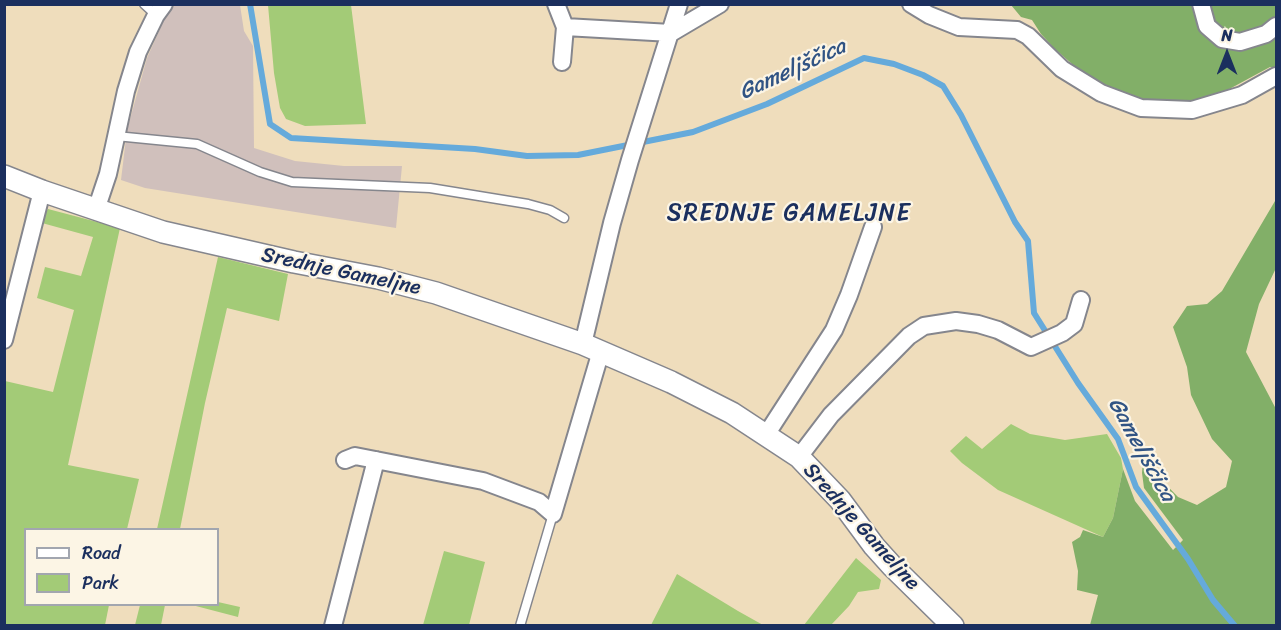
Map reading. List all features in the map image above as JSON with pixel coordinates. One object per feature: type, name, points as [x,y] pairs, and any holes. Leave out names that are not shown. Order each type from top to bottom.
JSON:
[{"type":"street","points":[[556,4],[565,27],[562,62]]},
{"type":"street","points":[[565,27],[671,33],[720,4]]},
{"type":"street","points":[[912,4],[929,15],[959,27],[1017,30],[1029,36],[1062,69],[1101,93],[1141,108],[1192,110],[1242,95],[1276,76]]},
{"type":"street","points":[[1201,4],[1207,26],[1222,39],[1240,42],[1266,34],[1276,26]]},
{"type":"street","points":[[345,460],[355,456],[483,481],[539,502],[554,514],[592,348],[612,224],[678,6]]},
{"type":"street","points":[[96,210],[108,174],[126,91],[154,8]]},
{"type":"street","name":"Srednje Gameljne","points":[[4,176],[96,210],[198,241],[378,278],[436,293],[592,348],[671,382],[732,413],[799,457],[840,500],[892,566],[952,624]]},
{"type":"street","points":[[4,340],[42,191]]},
{"type":"street","points":[[766,435],[834,330],[873,227]]},
{"type":"street","name":"Srednje Gameljne","points":[[799,457],[831,415],[909,336],[924,326],[956,321],[978,324],[998,330],[1030,347],[1062,333],[1074,324],[1081,300]]},
{"type":"street","points":[[333,626],[376,460]]},
{"type":"lane","points":[[116,136],[197,144],[260,172],[292,182],[430,188],[528,204],[550,210],[564,218]]},
{"type":"lane","points":[[520,626],[554,514]]},
{"type":"shaded area","points":[[175,5],[240,5],[244,31],[253,46],[254,148],[295,161],[344,166],[402,166],[396,228],[145,188],[121,180],[127,130],[147,58],[164,20]]},
{"type":"green space","points":[[268,5],[351,5],[366,124],[305,126],[286,119],[280,108],[274,73]]},
{"type":"green space","points":[[1011,5],[1276,5],[1276,67],[1270,67],[1222,93],[1186,104],[1160,104],[1124,93],[1088,78],[1055,49],[1032,20],[1021,17]]},
{"type":"green space","points":[[1275,201],[1276,268],[1259,304],[1246,352],[1276,409],[1276,625],[1090,625],[1098,595],[1077,590],[1078,571],[1072,542],[1080,537],[1083,530],[1103,537],[1113,518],[1123,469],[1135,501],[1173,550],[1183,540],[1144,488],[1143,461],[1178,497],[1197,505],[1226,487],[1232,461],[1212,439],[1191,395],[1187,367],[1173,327],[1187,306],[1207,304],[1222,291]]},
{"type":"green space","points":[[48,209],[120,228],[68,465],[139,479],[127,528],[24,528],[24,606],[109,606],[105,625],[5,626],[5,381],[53,392],[74,310],[37,298],[45,267],[81,276],[93,237],[42,223],[43,216]]},
{"type":"green space","points":[[218,257],[288,274],[279,321],[227,308],[180,528],[157,528]]},
{"type":"green space","points":[[1011,424],[1030,434],[1065,440],[1107,434],[1121,458],[1123,469],[1113,518],[1103,537],[998,490],[950,451],[966,436],[982,449]]},
{"type":"green space","points":[[444,551],[485,562],[469,625],[423,625]]},
{"type":"green space","points":[[856,558],[881,580],[879,589],[858,592],[849,606],[831,625],[804,625]]},
{"type":"green space","points":[[677,574],[738,611],[763,625],[651,625]]},
{"type":"green space","points":[[219,602],[240,607],[238,617],[196,606],[219,606]]},
{"type":"green space","points":[[140,606],[165,606],[161,625],[135,625]]},
{"type":"waterway","name":"Gameljščica","points":[[250,4],[270,124],[291,138],[475,149],[527,156],[578,155],[693,132],[767,104],[864,58],[894,64],[923,75],[943,86],[961,115],[1015,222],[1028,241],[1034,313],[1078,383],[1118,439],[1136,487],[1188,559],[1213,600],[1235,626]]},
{"type":"district","name":"SREDNJE GAMELJNE","points":[[789,214]]}]
